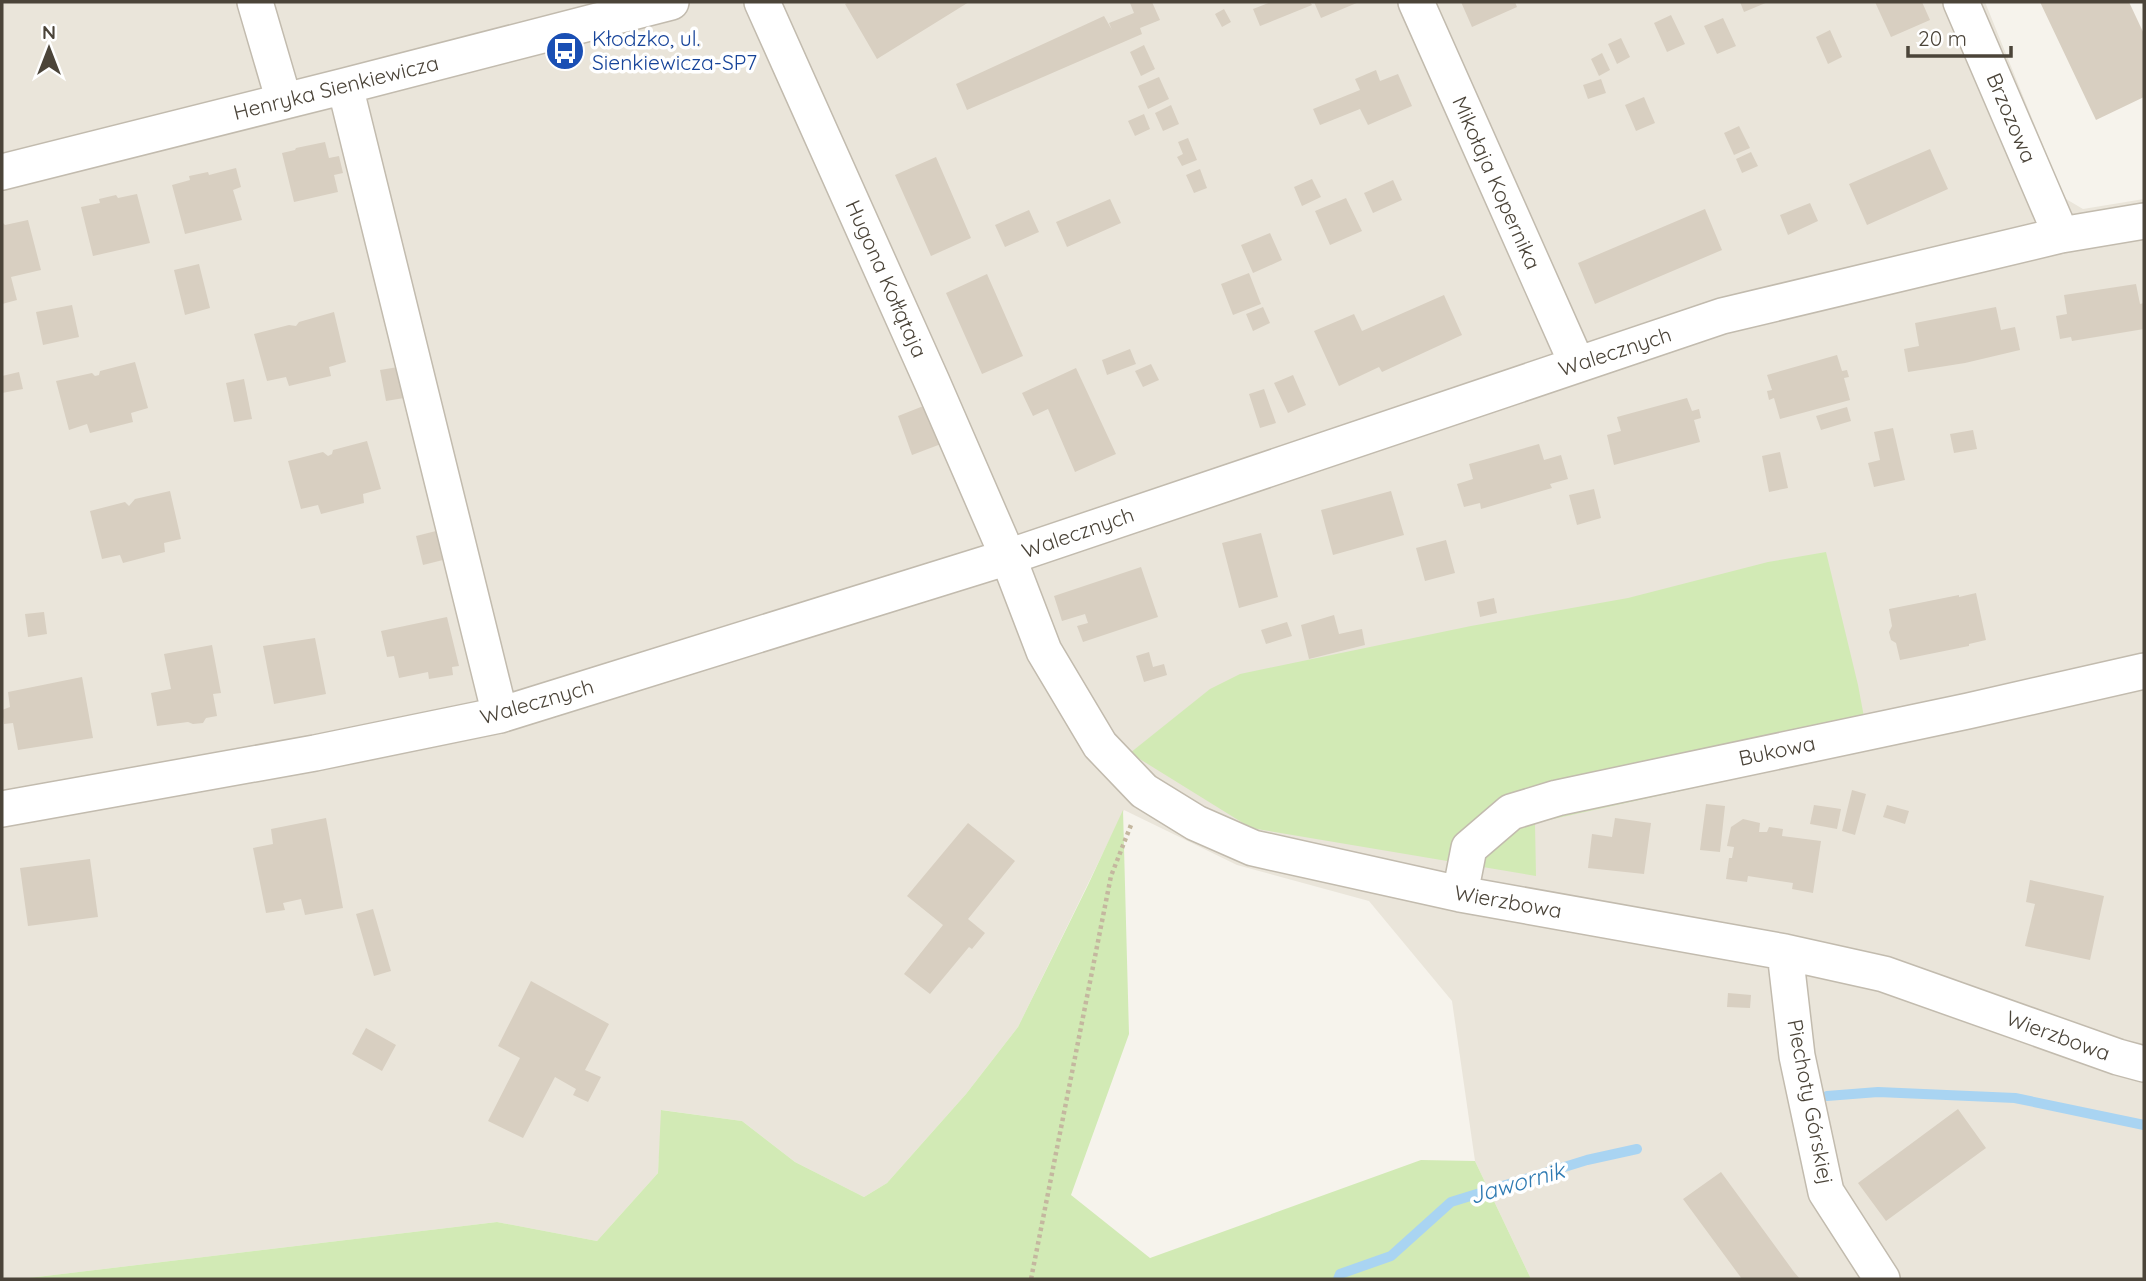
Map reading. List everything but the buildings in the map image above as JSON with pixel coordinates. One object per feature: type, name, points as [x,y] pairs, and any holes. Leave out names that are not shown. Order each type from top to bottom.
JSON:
[{"type":"street","points":[[255,2],[284,101]]},
{"type":"street","name":"Henryka Sienkiewicza","points":[[2,172],[671,2]]},
{"type":"street","name":"Hugona Kołłątaja","points":[[762,2],[1008,557]]},
{"type":"street","name":"Mikołaja Kopernika","points":[[1416,2],[1577,364]]},
{"type":"street","name":"Brzozowa","points":[[1961,2],[2061,234]]},
{"type":"street","points":[[345,86],[500,715]]},
{"type":"street","name":"Walecznych","points":[[2,809],[316,753],[500,715],[1008,557],[1722,316],[2061,234],[2144,221]]},
{"type":"street","name":"Wierzbowa","points":[[1008,557],[1044,651],[1100,745],[1144,791],[1196,823],[1253,848],[1460,894],[1785,952],[1884,974],[2144,1064]]},
{"type":"street","name":"Bukowa","points":[[1460,894],[1469,848],[1511,812],[1557,798],[2144,671]]},
{"type":"street","name":"Piechoty Górskiej","points":[[1785,952],[1797,1056],[1826,1192],[1882,1279]]},
{"type":"path","points":[[1031,1279],[1111,876],[1144,791]]},
{"type":"shaded area","points":[[2,2],[1985,2],[2066,199],[2083,209],[2144,199],[2144,1279],[1531,1279],[1475,1161],[1452,1001],[1369,901],[1237,865],[1124,810],[1018,1027],[966,1094],[887,1183],[864,1197],[795,1162],[742,1121],[662,1110],[658,1173],[597,1241],[497,1222],[2,1279]]},
{"type":"green space","points":[[1826,552],[1858,685],[1870,749],[1535,823],[1536,876],[1251,828],[1130,753],[1210,689],[1240,674],[1471,626],[1628,598],[1768,562]]},
{"type":"green space","points":[[1123,810],[1129,1034],[1071,1195],[1150,1258],[1421,1160],[1475,1161],[1531,1279],[20,1279],[497,1222],[597,1241],[658,1173],[661,1110],[742,1121],[795,1162],[864,1197],[887,1183],[966,1094],[1018,1027]]},
{"type":"waterway","name":"Jawornik","points":[[1827,1096],[1878,1092],[2015,1098],[2144,1125]]},
{"type":"waterway","name":"Jawornik","points":[[1338,1279],[1340,1274],[1391,1256],[1451,1202],[1587,1160],[1637,1149]]},
{"type":"place","name":"Kłodzko, ul. Sienkiewicza-SP7","points":[[565,51]]}]
